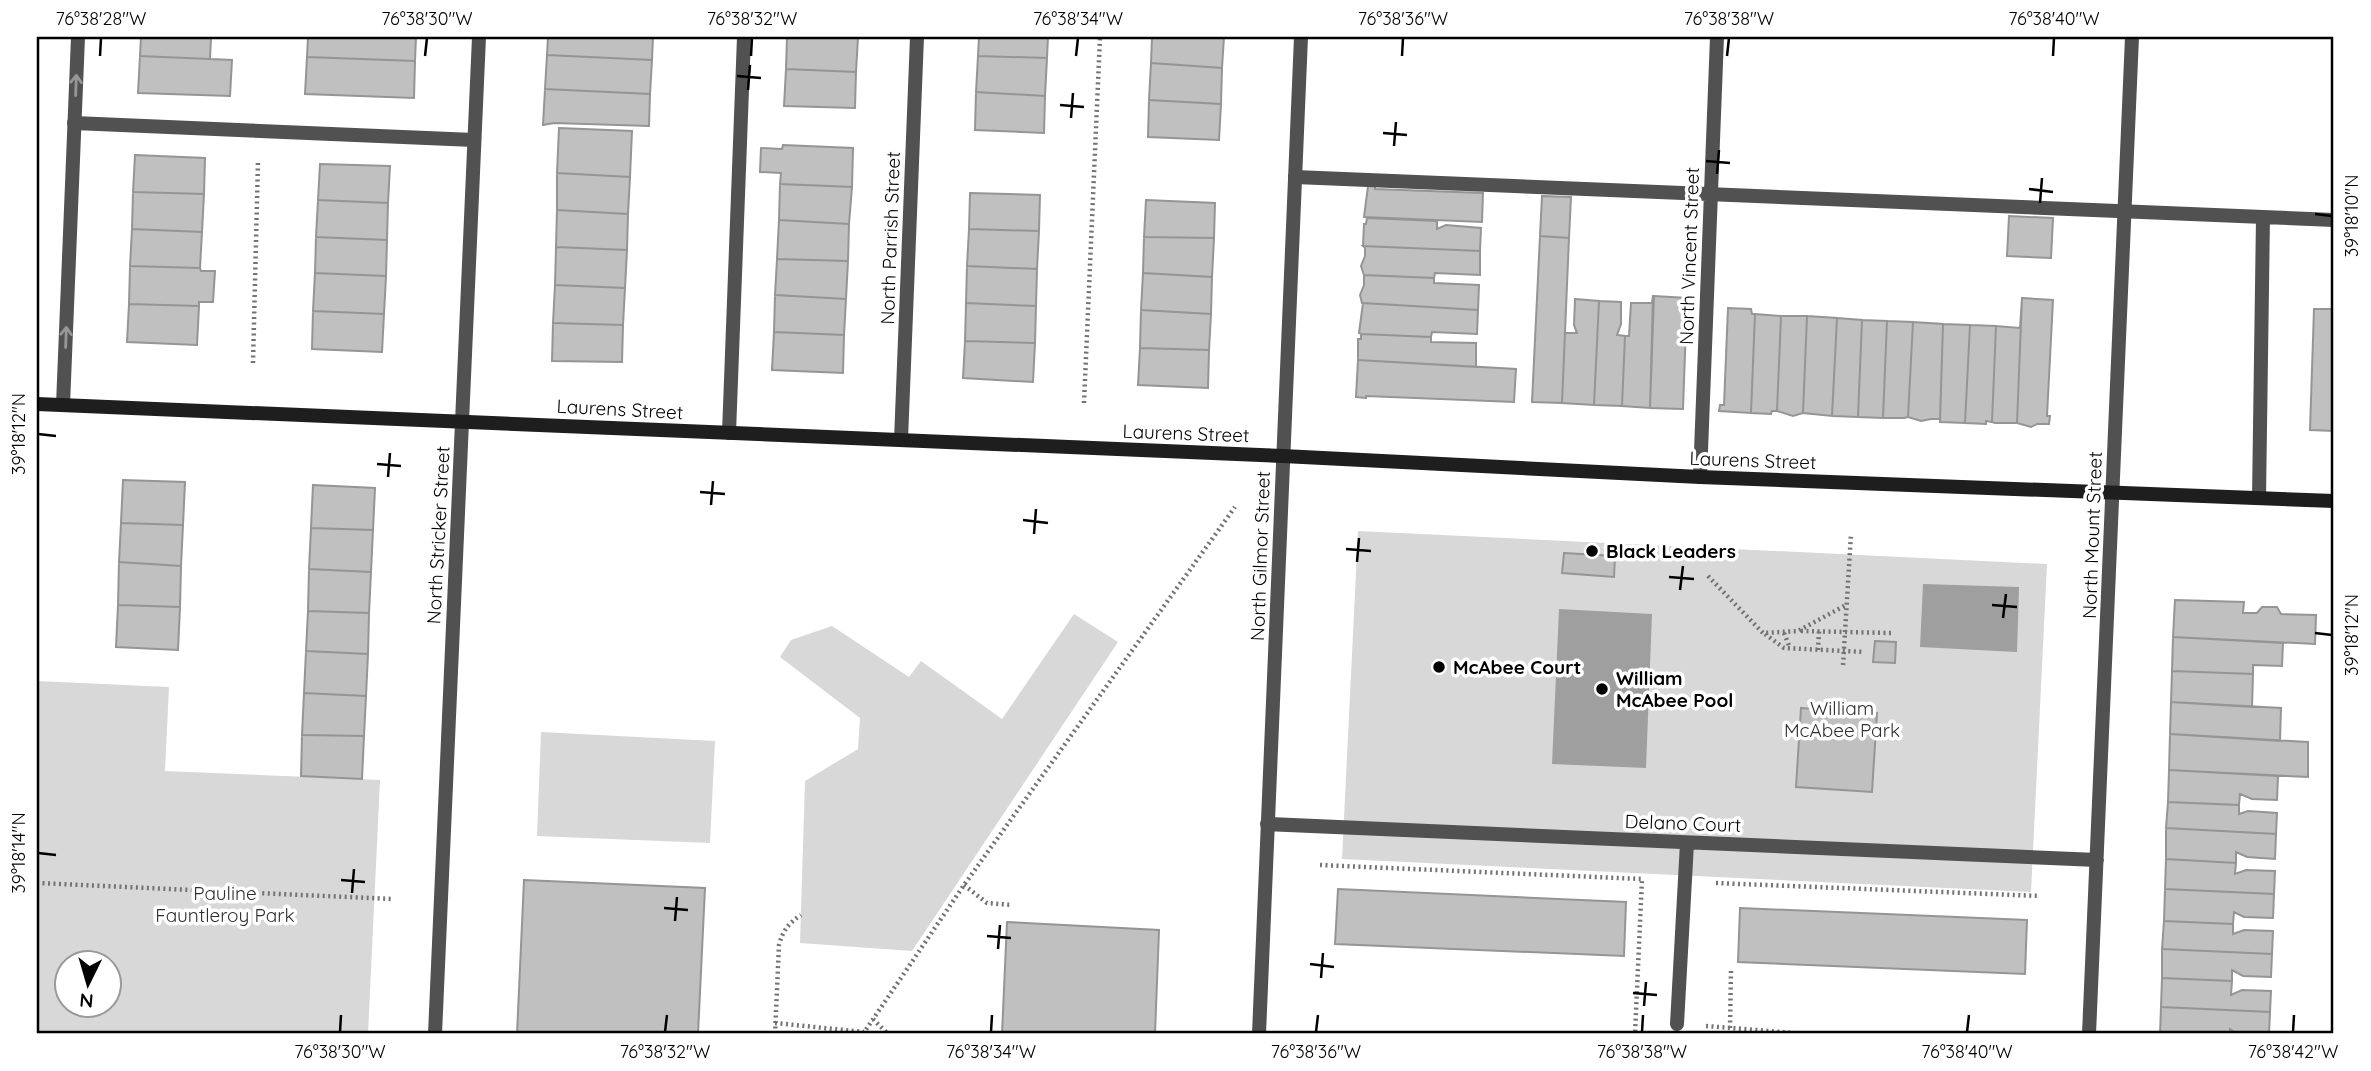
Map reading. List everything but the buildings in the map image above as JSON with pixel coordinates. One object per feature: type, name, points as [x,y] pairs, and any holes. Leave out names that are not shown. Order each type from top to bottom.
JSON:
[{"type":"street","points":[[63,405],[78,37]]},
{"type":"street","name":"North Stricker Street","points":[[435,1034],[479,37]]},
{"type":"street","points":[[729,433],[744,37]]},
{"type":"street","name":"North Parrish Street","points":[[901,440],[917,37]]},
{"type":"street","name":"North Gilmor Street","points":[[1259,1034],[1301,37]]},
{"type":"street","name":"North Vincent Street","points":[[1700,477],[1717,37]]},
{"type":"street","name":"North Mount Street","points":[[2089,1034],[2132,37]]},
{"type":"street","points":[[74,123],[474,139]]},
{"type":"street","points":[[1295,177],[2334,220]]},
{"type":"street","points":[[2259,498],[2263,217]]},
{"type":"street","name":"Laurens Street","points":[[37,404],[1283,456],[1700,477],[2334,501]]},
{"type":"street","name":"Delano Court","points":[[1267,824],[2097,860]]},
{"type":"street","points":[[1677,1024],[1687,843]]},
{"type":"path","points":[[1084,403],[1100,37]]},
{"type":"path","points":[[253,363],[258,158]]},
{"type":"path","points":[[775,1023],[864,1033],[964,885],[1235,507]]},
{"type":"path","points":[[1843,665],[1851,534]]},
{"type":"path","points":[[1708,576],[1763,633],[1784,648],[1864,652]]},
{"type":"path","points":[[1798,631],[1846,605]]},
{"type":"path","points":[[1818,650],[1819,631]]},
{"type":"path","points":[[1763,633],[1891,633]]},
{"type":"path","points":[[1784,633],[1790,648]]},
{"type":"path","points":[[1320,865],[2040,896]]},
{"type":"path","points":[[1634,1034],[1642,879]]},
{"type":"path","points":[[37,883],[392,899]]},
{"type":"path","points":[[964,885],[987,903],[1012,905]]},
{"type":"path","points":[[775,1034],[779,944],[791,921],[801,915]]},
{"type":"path","points":[[1730,1028],[1731,970]]},
{"type":"path","points":[[873,1019],[888,1034]]},
{"type":"path","points":[[1635,1021],[1807,1034]]},
{"type":"green space","name":"William McAbee Park","points":[[1358,531],[2047,564],[2031,892],[1342,859]]},
{"type":"green space","points":[[1074,614],[1118,642],[912,951],[800,943],[805,781],[858,749],[860,718],[780,657],[791,640],[832,626],[909,677],[921,661],[1002,719]]},
{"type":"green space","name":"Pauline Fauntleroy Park","points":[[37,681],[169,687],[165,771],[380,780],[368,1034],[37,1034]]},
{"type":"green space","points":[[541,732],[715,741],[710,843],[537,836]]},
{"type":"shaded area","points":[[1923,584],[2019,587],[2017,652],[1920,647]]},
{"type":"shaded area","name":"William McAbee Pool","points":[[1559,609],[1652,614],[1646,768],[1552,764]]},
{"type":"place","name":"Black Leaders","points":[[1592,551]]},
{"type":"place","name":"McAbee Court","points":[[1439,667]]},
{"type":"place","name":"William McAbee Pool","points":[[1602,689]]}]
